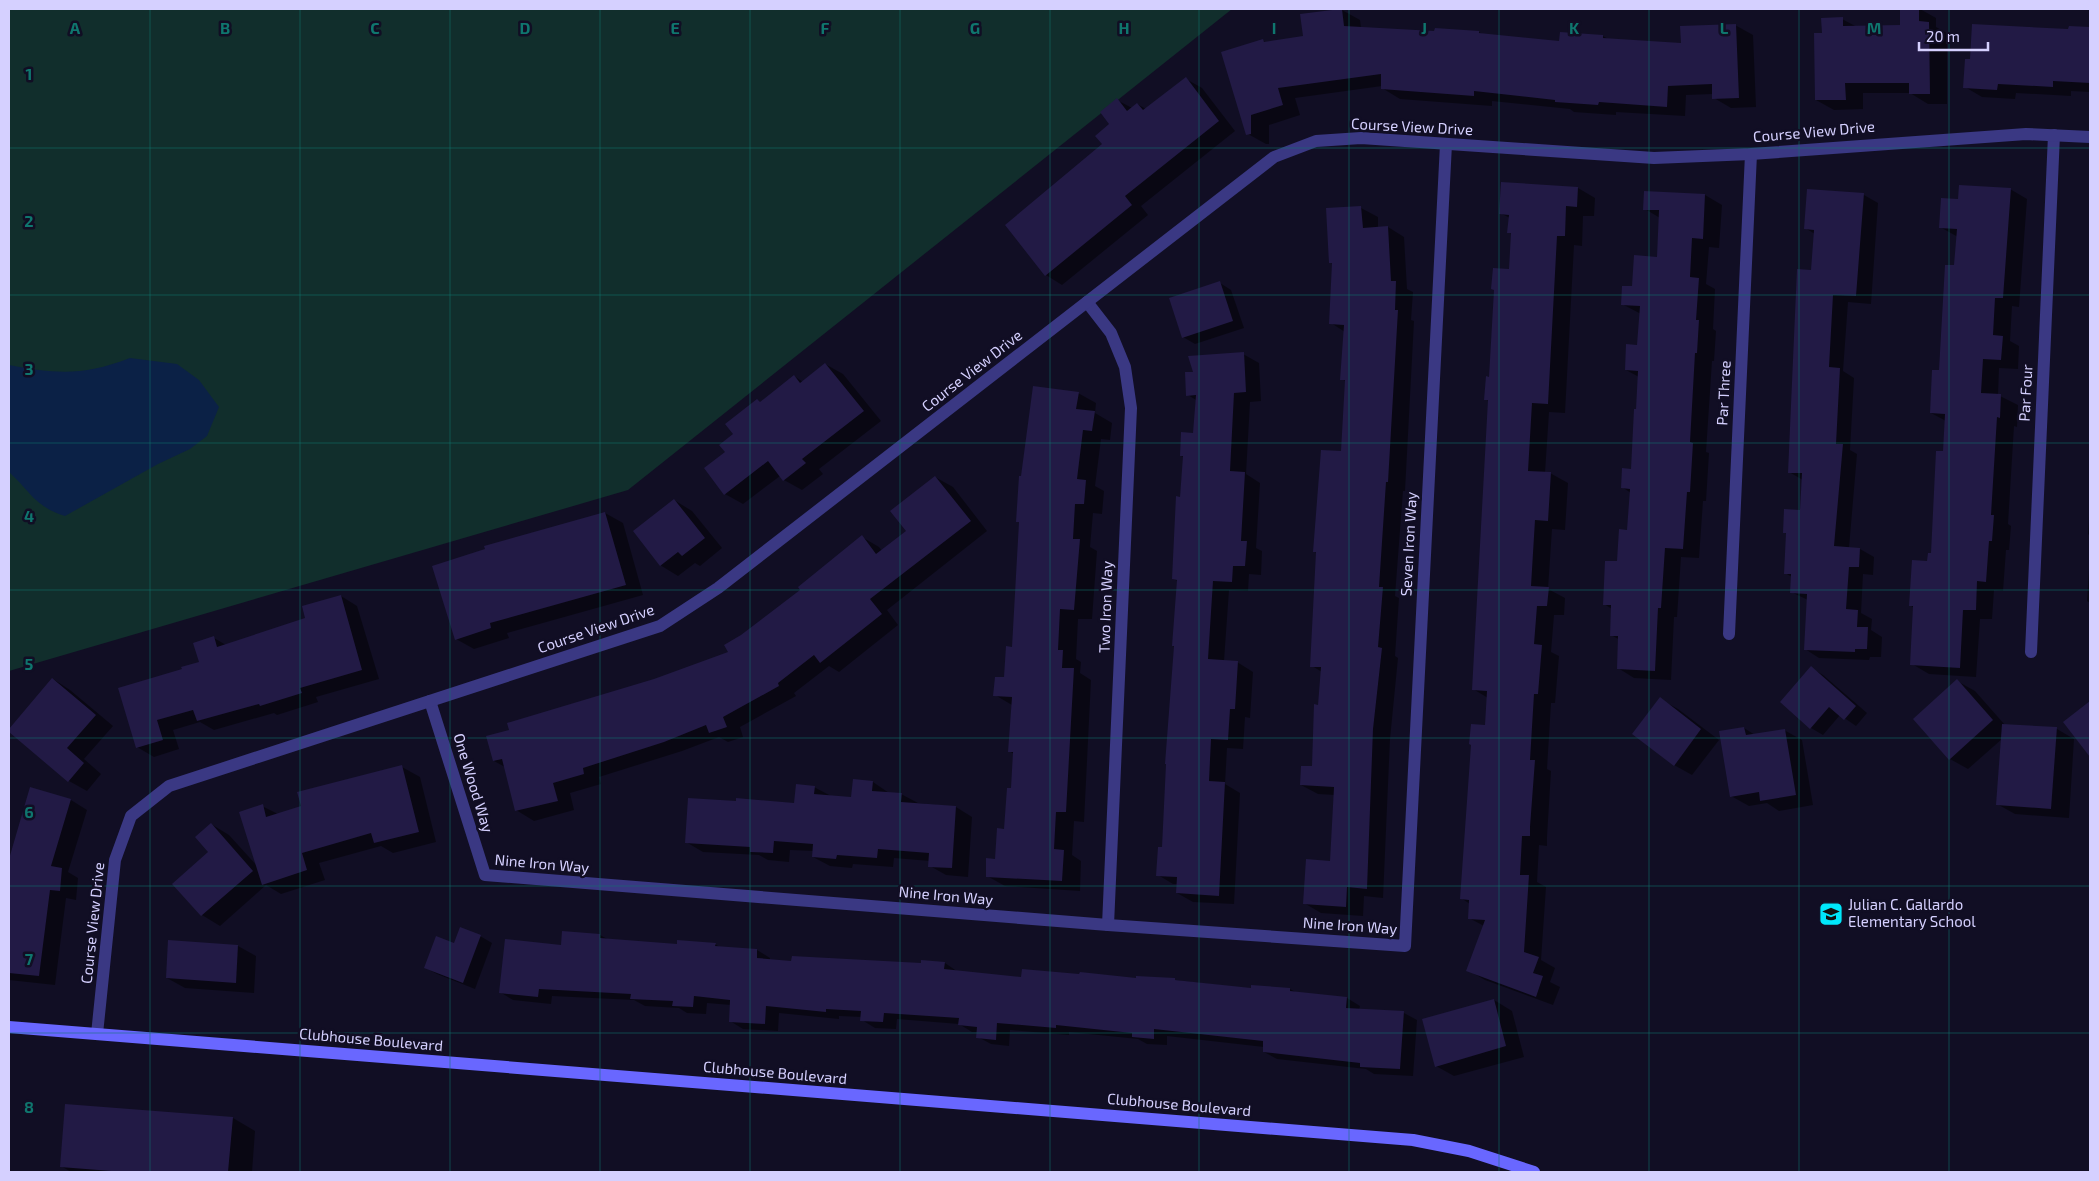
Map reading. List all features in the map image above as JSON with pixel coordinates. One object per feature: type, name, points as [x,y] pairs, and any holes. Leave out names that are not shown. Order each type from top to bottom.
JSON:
[{"type":"street","name":"Course View Drive","points":[[97,1034],[115,860],[131,816],[169,786],[660,626],[718,588],[1274,157],[1316,141],[1361,138],[1654,158],[1751,154],[2026,134],[2090,137]]},
{"type":"street","name":"Par Four","points":[[2031,652],[2054,135]]},
{"type":"street","name":"Seven Iron Way","points":[[1405,946],[1446,144]]},
{"type":"street","name":"Par Three","points":[[1729,634],[1751,154]]},
{"type":"street","name":"Two Iron Way","points":[[1087,302],[1110,333],[1125,367],[1131,408],[1108,925]]},
{"type":"street","name":"One Wood Way","points":[[430,701],[484,876]]},
{"type":"street","name":"Nine Iron Way","points":[[484,876],[1108,925],[1405,946]]},
{"type":"street","name":"Clubhouse Boulevard","points":[[9,1027],[1413,1140],[1469,1151],[1534,1172]]},
{"type":"green space","points":[[9,9],[1232,9],[628,490],[9,671]]},
{"type":"water","points":[[130,358],[177,364],[199,380],[219,407],[207,436],[190,449],[158,464],[65,516],[47,508],[34,498],[9,472],[9,365],[70,372],[98,368]]},
{"type":"building","points":[[1342,9],[1344,26],[1434,31],[1435,28],[1479,31],[1479,33],[1559,41],[1560,32],[1603,35],[1603,38],[1681,43],[1680,26],[1736,24],[1739,98],[1712,99],[1712,84],[1668,86],[1667,107],[1599,102],[1598,105],[1555,102],[1555,100],[1474,91],[1474,96],[1381,89],[1381,74],[1278,88],[1283,105],[1251,115],[1251,134],[1246,135],[1221,52],[1263,39],[1264,42],[1303,36],[1300,14]]},
{"type":"building","points":[[1900,9],[1919,9],[1919,21],[1929,22],[1930,94],[1909,94],[1909,83],[1845,83],[1846,100],[1815,100],[1814,33],[1822,33],[1821,18],[1843,17],[1843,26],[1900,25]]},
{"type":"building","points":[[1972,24],[2068,29],[2069,26],[2090,27],[2090,83],[2053,81],[2053,87],[1998,84],[1997,90],[1963,88],[1965,59],[1970,59]]},
{"type":"building","points":[[1186,77],[1219,121],[1125,196],[1132,205],[1045,276],[1005,225],[1102,144],[1095,136],[1109,124],[1100,112],[1117,98],[1127,111],[1137,103],[1143,110]]},
{"type":"building","points":[[1501,182],[1578,187],[1577,207],[1566,206],[1565,236],[1557,236],[1548,404],[1532,403],[1528,471],[1551,472],[1548,521],[1535,520],[1531,586],[1549,587],[1547,606],[1537,606],[1534,644],[1542,645],[1538,694],[1534,694],[1530,760],[1535,760],[1530,836],[1522,836],[1520,875],[1529,875],[1524,952],[1539,957],[1533,973],[1543,976],[1536,997],[1466,971],[1485,920],[1468,919],[1469,900],[1460,899],[1471,724],[1485,725],[1487,691],[1472,690],[1488,400],[1484,400],[1486,376],[1489,377],[1494,290],[1491,289],[1493,268],[1509,269],[1511,233],[1507,233],[1509,215],[1499,214]]},
{"type":"building","points":[[1959,185],[2011,188],[2003,298],[1995,298],[1993,335],[2003,336],[2001,360],[1983,359],[1981,393],[2001,394],[2000,418],[1997,417],[1991,515],[1994,515],[1992,541],[1989,541],[1986,582],[1977,581],[1976,610],[1963,610],[1960,668],[1910,665],[1913,606],[1909,606],[1912,560],[1927,561],[1928,553],[1931,553],[1936,451],[1943,451],[1945,414],[1930,413],[1932,370],[1939,370],[1945,265],[1954,265],[1957,229],[1939,228],[1941,198],[1958,199]]},
{"type":"building","points":[[1807,189],[1864,193],[1856,296],[1833,295],[1829,367],[1840,368],[1836,444],[1843,444],[1834,546],[1860,548],[1859,567],[1849,567],[1846,609],[1858,610],[1857,627],[1868,627],[1867,649],[1855,649],[1855,652],[1804,650],[1807,594],[1790,593],[1791,574],[1784,574],[1786,533],[1783,533],[1784,509],[1800,510],[1802,473],[1788,473],[1797,269],[1811,270],[1814,230],[1804,229]]},
{"type":"building","points":[[1644,191],[1705,194],[1703,239],[1692,238],[1690,277],[1699,278],[1696,320],[1699,320],[1697,353],[1695,353],[1690,442],[1693,443],[1690,492],[1687,492],[1683,549],[1665,548],[1661,608],[1658,608],[1655,671],[1617,669],[1618,636],[1610,636],[1611,605],[1603,605],[1605,561],[1617,561],[1619,529],[1627,530],[1630,489],[1621,488],[1622,468],[1631,469],[1634,409],[1636,409],[1638,371],[1625,370],[1626,344],[1637,345],[1640,306],[1621,305],[1622,286],[1632,286],[1634,255],[1657,257],[1659,210],[1643,210]]},
{"type":"building","points":[[1361,206],[1363,228],[1388,226],[1391,281],[1396,281],[1395,310],[1398,310],[1388,482],[1386,482],[1379,587],[1383,587],[1378,647],[1382,648],[1373,729],[1367,889],[1347,887],[1346,907],[1303,904],[1306,859],[1330,861],[1334,787],[1300,785],[1301,766],[1312,766],[1314,704],[1318,705],[1321,667],[1310,667],[1316,552],[1313,552],[1321,450],[1341,451],[1345,380],[1340,380],[1344,325],[1329,324],[1332,263],[1329,263],[1326,208]]},
{"type":"building","points":[[1220,281],[1233,321],[1182,338],[1169,298]]},
{"type":"building","points":[[1244,352],[1246,392],[1234,393],[1230,471],[1245,472],[1241,541],[1247,541],[1245,566],[1233,566],[1232,582],[1213,581],[1208,659],[1238,661],[1235,709],[1230,709],[1228,740],[1211,739],[1209,781],[1225,782],[1219,896],[1176,893],[1177,877],[1156,876],[1158,847],[1162,847],[1165,764],[1174,646],[1172,646],[1177,580],[1172,579],[1176,496],[1180,497],[1183,456],[1180,456],[1181,432],[1193,433],[1196,395],[1186,396],[1185,372],[1193,372],[1188,356]]},
{"type":"building","points":[[825,363],[864,411],[802,459],[806,463],[783,481],[768,461],[724,495],[704,468],[725,452],[719,445],[733,434],[725,424],[757,399],[760,402],[794,375],[800,383]]},
{"type":"building","points":[[1033,386],[1079,392],[1076,409],[1095,411],[1092,431],[1083,430],[1077,479],[1086,480],[1084,504],[1075,504],[1073,539],[1080,539],[1074,610],[1060,609],[1058,650],[1063,650],[1062,668],[1074,668],[1066,812],[1056,812],[1054,849],[1064,850],[1062,881],[986,877],[986,858],[995,859],[997,828],[1004,829],[1007,788],[1011,788],[1013,752],[1008,752],[1012,697],[993,696],[995,677],[1004,677],[1006,646],[1012,647],[1019,522],[1016,522],[1019,476],[1021,476]]},
{"type":"building","points":[[935,476],[971,521],[870,599],[882,614],[820,663],[814,655],[778,683],[779,686],[723,717],[727,727],[709,733],[706,725],[664,742],[583,768],[584,774],[553,783],[558,801],[515,811],[502,759],[493,761],[486,736],[509,730],[507,723],[654,679],[728,652],[724,645],[741,635],[800,590],[798,587],[862,535],[876,554],[906,531],[890,511]]},
{"type":"building","points":[[674,499],[705,538],[682,556],[678,552],[660,566],[633,531]]},
{"type":"building","points":[[605,512],[626,585],[490,623],[491,628],[455,640],[432,566],[485,549],[484,546]]},
{"type":"building","points":[[341,595],[362,670],[300,688],[302,693],[260,706],[259,704],[197,721],[193,710],[157,720],[163,740],[136,748],[118,688],[199,662],[193,643],[214,636],[217,647],[305,618],[302,606]]},
{"type":"building","points":[[1811,666],[1856,706],[1844,720],[1829,707],[1810,729],[1780,702]]},
{"type":"building","points":[[52,678],[96,715],[67,748],[84,763],[68,782],[9,732],[9,729]]},
{"type":"building","points":[[1957,679],[1993,720],[1949,760],[1913,719]]},
{"type":"building","points":[[1660,697],[1701,729],[1674,766],[1632,734]]},
{"type":"building","points":[[2090,701],[2090,757],[2063,722]]},
{"type":"building","points":[[2002,724],[2057,727],[2051,809],[1996,805]]},
{"type":"building","points":[[1744,727],[1746,735],[1785,729],[1796,795],[1760,801],[1759,792],[1730,797],[1719,731]]},
{"type":"building","points":[[402,765],[419,832],[374,843],[371,833],[302,853],[307,870],[262,885],[239,812],[263,804],[266,817],[301,806],[297,792]]},
{"type":"building","points":[[853,779],[873,781],[872,791],[902,793],[901,802],[956,806],[952,868],[928,867],[929,853],[878,849],[877,858],[837,855],[836,859],[812,857],[813,844],[774,841],[773,853],[750,852],[750,847],[685,843],[688,798],[736,801],[736,798],[794,803],[796,784],[815,786],[814,794],[851,797]]},
{"type":"building","points":[[30,787],[71,799],[51,866],[62,868],[60,891],[50,890],[39,976],[9,973],[9,859]]},
{"type":"building","points":[[211,823],[253,871],[201,916],[172,884],[208,852],[195,837]]},
{"type":"building","points":[[460,927],[481,935],[463,983],[424,968],[436,936],[454,943]]},
{"type":"building","points":[[562,931],[600,934],[600,938],[677,944],[677,940],[716,943],[715,946],[757,949],[757,958],[791,961],[792,956],[921,963],[921,960],[945,962],[944,969],[1021,977],[1022,969],[1079,974],[1080,972],[1136,978],[1136,976],[1175,978],[1175,980],[1251,988],[1251,985],[1290,988],[1290,991],[1347,997],[1346,1008],[1404,1011],[1400,1069],[1360,1067],[1360,1063],[1263,1052],[1263,1041],[1154,1029],[1154,1039],[1132,1037],[1132,1033],[1056,1025],[1056,1028],[997,1023],[996,1040],[976,1038],[977,1027],[958,1025],[959,1018],[884,1013],[883,1022],[860,1021],[861,1011],[826,1009],[826,1012],[766,1006],[765,1024],[729,1022],[730,1000],[694,996],[693,1007],[672,1006],[673,1001],[630,999],[631,994],[539,989],[538,997],[499,993],[505,939],[561,945]]},
{"type":"building","points":[[168,940],[238,945],[236,983],[166,978]]},
{"type":"building","points":[[1494,999],[1506,1046],[1435,1067],[1422,1019]]},
{"type":"building","points":[[65,1104],[233,1117],[228,1172],[124,1172],[60,1167]]},
{"type":"place","name":"Julian C. Gallardo Elementary School","points":[[1831,914]]}]
